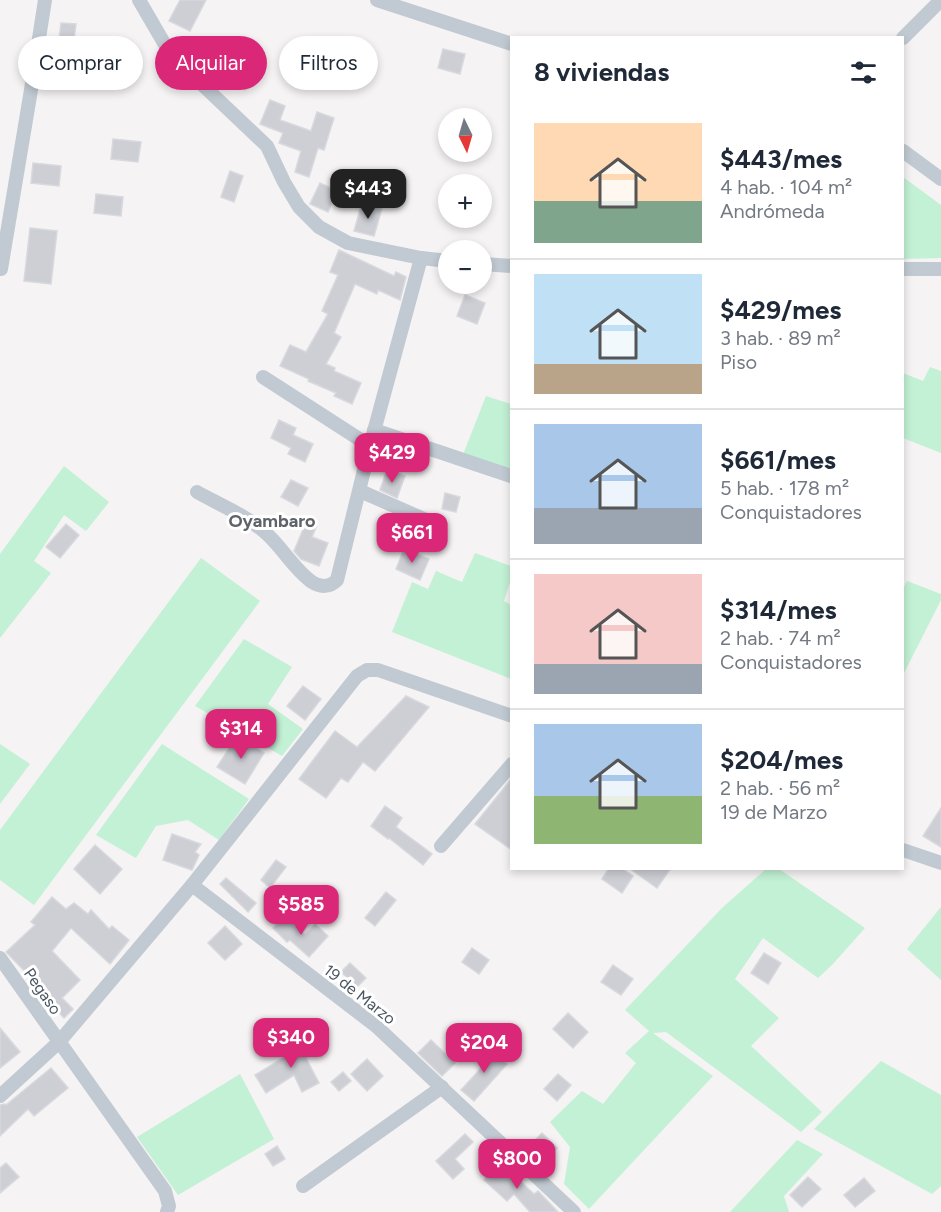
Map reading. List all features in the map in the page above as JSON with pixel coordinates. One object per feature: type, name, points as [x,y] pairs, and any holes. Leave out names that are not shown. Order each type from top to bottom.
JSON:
[{"type":"street","points":[[1,269],[45,0]]},
{"type":"street","points":[[139,0],[171,55],[267,146],[299,207],[319,226],[348,243],[438,260]]},
{"type":"street","points":[[377,0],[510,43]]},
{"type":"street","points":[[904,37],[941,0]]},
{"type":"street","points":[[904,152],[941,179]]},
{"type":"street","points":[[197,492],[239,515],[266,534],[313,583],[325,586],[338,580],[374,430],[421,258]]},
{"type":"street","points":[[492,265],[510,266]]},
{"type":"street","points":[[904,269],[941,269]]},
{"type":"street","points":[[263,377],[370,446]]},
{"type":"street","points":[[374,430],[510,476]]},
{"type":"street","points":[[360,491],[426,520]]},
{"type":"street","points":[[0,1096],[59,1042],[192,885],[357,676],[367,670],[378,670],[510,715]]},
{"type":"street","points":[[441,846],[510,766]]},
{"type":"street","points":[[904,850],[941,863]]},
{"type":"street","name":"19 de Marzo","points":[[192,885],[376,1026],[574,1212]]},
{"type":"street","name":"Pegaso","points":[[0,958],[165,1191],[169,1206],[167,1212]]},
{"type":"street","points":[[303,1186],[442,1087]]},
{"type":"green space","points":[[904,178],[941,205],[941,258],[904,259]]},
{"type":"green space","points":[[930,367],[941,371],[941,453],[904,438],[904,373],[923,381]]},
{"type":"green space","points":[[486,396],[510,404],[510,471],[462,457]]},
{"type":"green space","points":[[64,466],[109,502],[86,531],[64,515],[34,561],[51,573],[0,638],[0,554]]},
{"type":"green space","points":[[475,553],[510,566],[510,582],[504,601],[510,604],[510,679],[392,632],[412,582],[428,589],[436,571],[462,582]]},
{"type":"green space","points":[[201,558],[260,601],[34,905],[0,880],[0,830]]},
{"type":"green space","points":[[907,581],[941,594],[941,600],[904,673],[904,587]]},
{"type":"green space","points":[[244,639],[292,667],[268,704],[303,729],[282,756],[195,706]]},
{"type":"green space","points":[[0,744],[30,764],[0,804]]},
{"type":"green space","points":[[162,744],[249,799],[219,840],[188,820],[156,826],[136,858],[96,835]]},
{"type":"green space","points":[[765,870],[780,870],[865,928],[818,978],[763,938],[735,979],[779,1018],[751,1046],[822,1112],[801,1132],[666,1032],[653,1033],[713,1076],[589,1209],[564,1184],[570,1147],[550,1122],[582,1091],[603,1104],[636,1063],[625,1053],[649,1031],[625,1010],[722,908]]},
{"type":"green space","points":[[941,907],[941,980],[907,949]]},
{"type":"green space","points":[[881,1061],[941,1095],[941,1186],[932,1194],[814,1129]]},
{"type":"green space","points":[[240,1074],[274,1139],[178,1195],[137,1137]]},
{"type":"green space","points":[[797,1140],[823,1154],[784,1196],[789,1212],[730,1212]]},
{"type":"building","points":[[180,0],[206,0],[190,31],[169,21]]},
{"type":"building","points":[[61,23],[76,24],[74,36],[59,36]]},
{"type":"building","points":[[443,49],[465,54],[460,74],[438,68]]},
{"type":"building","points":[[270,100],[285,106],[280,120],[311,131],[317,112],[334,118],[324,150],[318,148],[309,177],[295,172],[301,151],[279,143],[283,133],[260,124]]},
{"type":"building","points":[[113,139],[141,142],[138,162],[111,159]]},
{"type":"building","points":[[33,163],[61,166],[59,186],[31,183]]},
{"type":"building","points":[[230,171],[243,176],[234,202],[221,197]]},
{"type":"building","points":[[320,183],[337,191],[328,212],[310,204]]},
{"type":"building","points":[[96,194],[123,197],[121,216],[94,213]]},
{"type":"building","points":[[362,203],[382,208],[374,236],[354,231]]},
{"type":"building","points":[[30,228],[57,231],[51,284],[24,281]]},
{"type":"building","points":[[339,250],[394,276],[396,272],[406,277],[400,300],[378,290],[377,294],[355,284],[334,333],[341,337],[326,364],[335,368],[334,371],[361,383],[352,404],[334,396],[336,393],[280,366],[290,345],[306,352],[328,314],[322,311],[338,275],[330,272]]},
{"type":"building","points":[[465,295],[485,303],[477,324],[457,316]]},
{"type":"building","points":[[279,420],[296,428],[293,435],[313,444],[305,462],[288,454],[291,448],[271,438]]},
{"type":"building","points":[[387,470],[405,476],[397,498],[380,490]]},
{"type":"building","points":[[291,480],[308,488],[298,506],[281,497]]},
{"type":"building","points":[[445,493],[460,497],[456,512],[442,509]]},
{"type":"building","points":[[307,520],[317,525],[312,537],[328,543],[319,566],[301,559],[294,551]]},
{"type":"building","points":[[66,524],[79,535],[60,558],[46,547]]},
{"type":"building","points":[[404,549],[429,559],[420,580],[396,569]]},
{"type":"building","points":[[303,686],[321,699],[305,720],[287,706]]},
{"type":"building","points":[[406,696],[429,707],[375,771],[363,762],[348,782],[341,778],[326,798],[299,779],[335,731],[357,747]]},
{"type":"building","points":[[237,736],[264,753],[245,784],[217,767]]},
{"type":"building","points":[[510,780],[510,849],[475,824]]},
{"type":"building","points":[[385,806],[402,818],[396,827],[432,854],[423,865],[371,826]]},
{"type":"building","points":[[941,808],[941,847],[923,836]]},
{"type":"building","points":[[172,834],[201,844],[195,852],[199,855],[192,870],[163,860]]},
{"type":"building","points":[[95,845],[122,869],[100,894],[74,869]]},
{"type":"building","points":[[276,860],[286,867],[270,888],[261,880]]},
{"type":"building","points":[[608,870],[624,870],[633,876],[622,893],[602,879]]},
{"type":"building","points":[[632,870],[670,870],[657,888]]},
{"type":"building","points":[[226,878],[256,903],[248,912],[220,884]]},
{"type":"building","points":[[386,892],[396,900],[375,926],[365,918]]},
{"type":"building","points":[[52,897],[66,909],[74,903],[88,914],[91,910],[109,929],[112,926],[129,940],[110,964],[71,928],[52,951],[80,980],[62,998],[73,1009],[64,1018],[41,993],[44,991],[6,952],[35,925],[31,922]]},
{"type":"building","points":[[285,916],[305,935],[315,924],[328,936],[309,957],[290,940],[287,942],[273,928]]},
{"type":"building","points":[[225,926],[242,944],[225,960],[208,943]]},
{"type":"building","points":[[472,948],[489,960],[479,974],[462,962]]},
{"type":"building","points":[[764,953],[781,963],[768,984],[751,973]]},
{"type":"building","points":[[350,963],[366,978],[357,987],[341,972]]},
{"type":"building","points":[[613,965],[633,979],[621,995],[601,982]]},
{"type":"building","points":[[568,1013],[588,1032],[573,1048],[553,1029]]},
{"type":"building","points":[[0,1028],[20,1052],[0,1068]]},
{"type":"building","points":[[314,1039],[320,1050],[306,1058],[319,1083],[302,1092],[294,1075],[266,1093],[255,1075]]},
{"type":"building","points":[[431,1040],[455,1063],[442,1076],[418,1053]]},
{"type":"building","points":[[488,1048],[507,1064],[474,1101],[461,1090],[483,1066],[477,1060]]},
{"type":"building","points":[[367,1059],[383,1076],[367,1091],[351,1074]]},
{"type":"building","points":[[51,1068],[68,1088],[34,1116],[28,1109],[0,1136],[0,1105],[6,1105]]},
{"type":"building","points":[[343,1072],[351,1081],[339,1091],[331,1082]]},
{"type":"building","points":[[558,1074],[571,1085],[557,1101],[544,1089]]},
{"type":"building","points":[[542,1133],[557,1148],[546,1159],[531,1144]]},
{"type":"building","points":[[465,1134],[473,1142],[455,1159],[464,1169],[453,1179],[436,1161]]},
{"type":"building","points":[[277,1146],[285,1159],[273,1166],[265,1154]]},
{"type":"building","points":[[500,1162],[534,1194],[538,1191],[558,1212],[530,1212],[514,1194],[507,1201],[484,1180]]},
{"type":"building","points":[[6,1163],[19,1177],[0,1193],[0,1168]]},
{"type":"building","points":[[808,1177],[821,1189],[802,1207],[790,1195]]},
{"type":"building","points":[[864,1178],[875,1191],[855,1207],[844,1195]]},
{"type":"district","name":"Oyambaro","points":[[272,521]]}]
